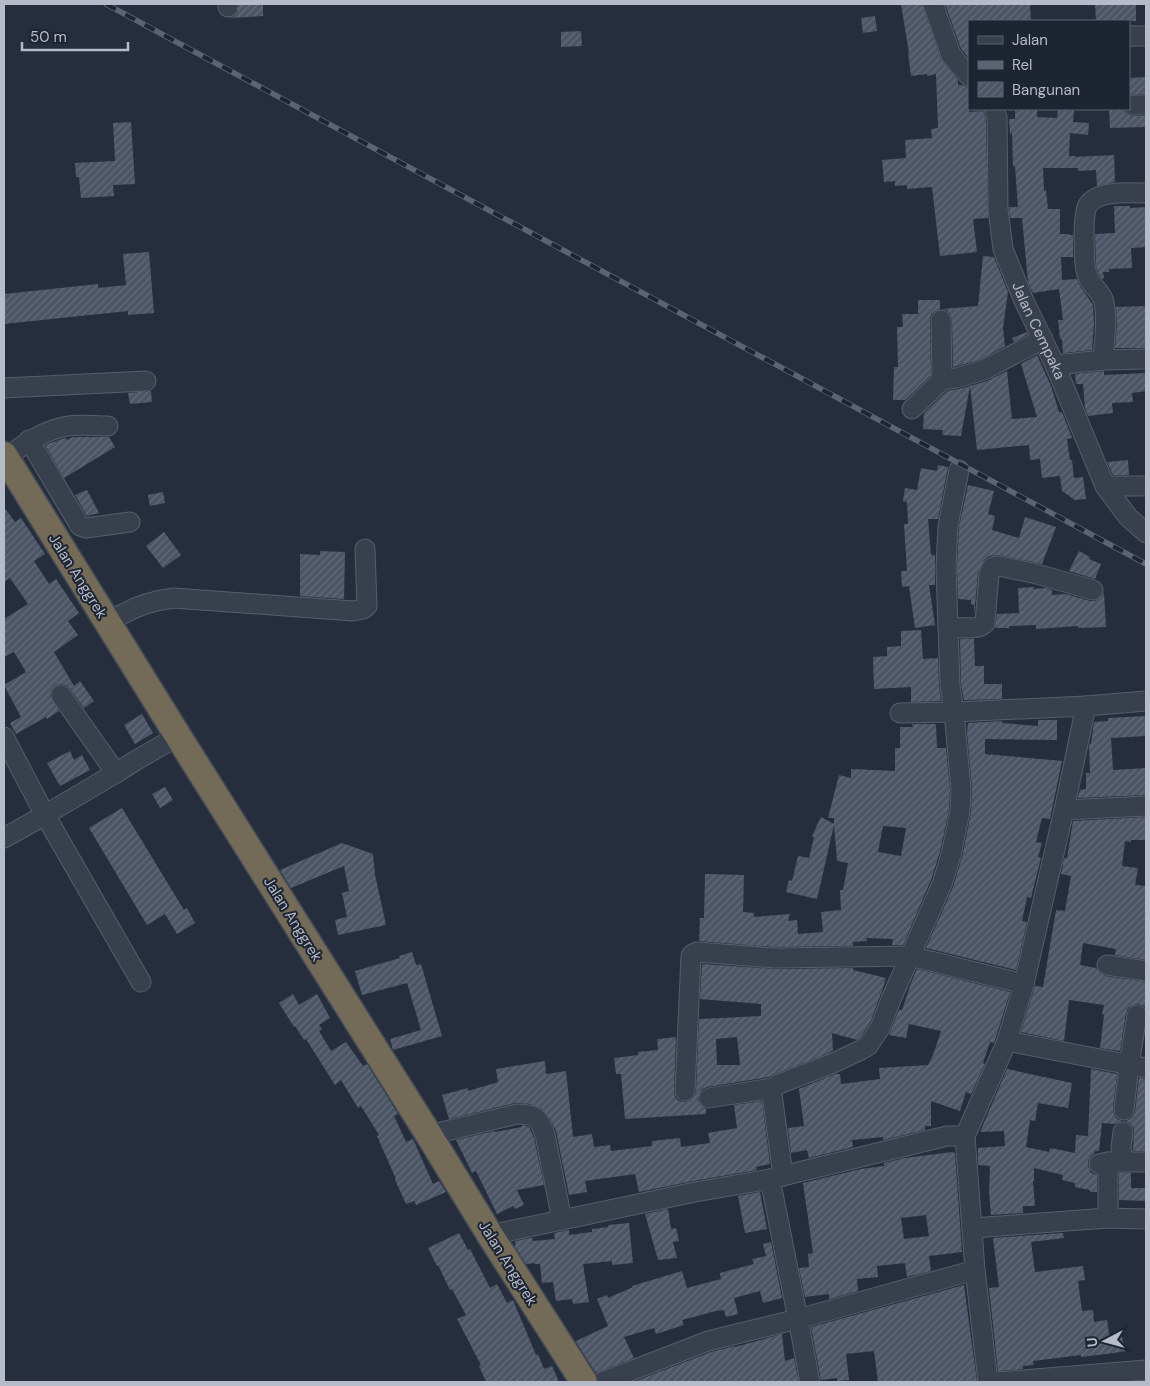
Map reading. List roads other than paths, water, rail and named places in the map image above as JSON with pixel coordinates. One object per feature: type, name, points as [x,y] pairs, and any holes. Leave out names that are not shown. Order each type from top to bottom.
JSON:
[{"type":"highway","name":"Jalan Anggrek","points":[[5,457],[116,617],[178,736],[584,1382]]},
{"type":"street","points":[[933,4],[951,55],[968,75]]},
{"type":"street","points":[[1130,36],[1146,36]]},
{"type":"street","name":"Jalan Cempaka","points":[[994,110],[998,131],[998,209],[1003,249],[1024,300],[1055,364],[1105,486],[1128,518],[1146,532]]},
{"type":"street","points":[[1103,360],[1104,304],[1103,298],[1087,276],[1084,233],[1086,210],[1088,204],[1097,197],[1110,194],[1146,193]]},
{"type":"street","points":[[941,320],[942,380]]},
{"type":"street","points":[[912,409],[942,380],[984,370],[1043,339]]},
{"type":"street","points":[[1055,364],[1146,358]]},
{"type":"street","points":[[4,388],[146,381]]},
{"type":"street","points":[[5,457],[29,440],[50,430],[70,426],[108,426]]},
{"type":"street","points":[[29,440],[80,526],[86,528],[130,522]]},
{"type":"street","points":[[709,1098],[773,1088],[831,1064],[868,1046],[880,1028],[942,884],[951,856],[960,811],[961,789],[950,684],[946,568],[948,526],[959,470]]},
{"type":"street","points":[[1105,486],[1146,486]]},
{"type":"street","points":[[116,617],[155,601],[174,598],[353,611],[362,610],[367,606],[365,549]]},
{"type":"street","points":[[948,627],[983,626],[985,623],[989,574],[990,570],[995,566],[1037,574],[1093,590]]},
{"type":"street","points":[[61,695],[116,773]]},
{"type":"street","points":[[900,713],[1086,706],[1146,701]]},
{"type":"street","points":[[988,1382],[976,1270],[965,1136],[1007,1041],[1024,984],[1086,706]]},
{"type":"street","points":[[4,838],[178,736]]},
{"type":"street","points":[[4,737],[141,982]]},
{"type":"street","points":[[1064,810],[1146,806]]},
{"type":"street","points":[[685,1091],[691,956],[697,952],[774,958],[910,956],[1024,984]]},
{"type":"street","points":[[1107,965],[1146,970]]},
{"type":"street","points":[[1124,1110],[1137,1066],[1137,1015]]},
{"type":"street","points":[[1007,1041],[1137,1066]]},
{"type":"street","points":[[773,1088],[776,1178],[810,1382]]},
{"type":"street","points":[[429,1135],[517,1114],[530,1114],[541,1124],[545,1135],[562,1220]]},
{"type":"street","points":[[1108,1218],[1110,1163],[1122,1147],[1123,1132]]},
{"type":"street","points":[[490,1235],[696,1192],[776,1178],[947,1136],[965,1136]]},
{"type":"street","points":[[1110,1163],[1146,1162]]},
{"type":"street","points":[[973,1228],[1108,1218],[1146,1219]]},
{"type":"street","points":[[602,1382],[708,1341],[798,1319],[976,1270]]},
{"type":"street","points":[[998,1382],[1146,1370]]},
{"type":"railway","points":[[106,4],[1146,564]]}]
